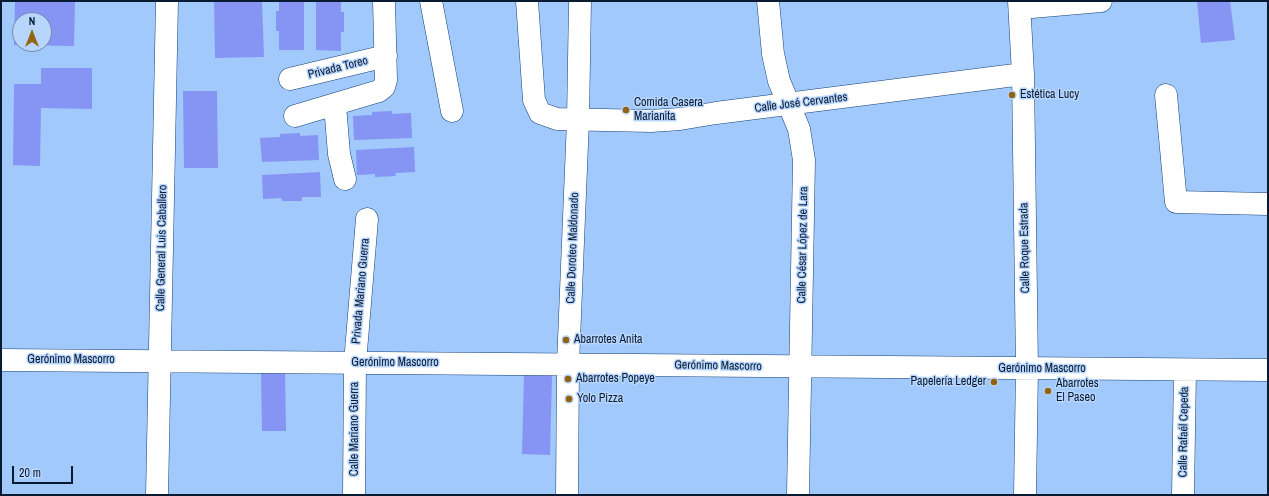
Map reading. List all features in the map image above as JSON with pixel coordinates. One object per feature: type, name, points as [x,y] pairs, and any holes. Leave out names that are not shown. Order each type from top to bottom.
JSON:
[{"type":"street","name":"Calle General Luis Caballero","points":[[157,495],[167,1]]},
{"type":"street","name":"Privada Toreo","points":[[295,116],[379,91],[384,87],[386,80],[386,56],[384,1]]},
{"type":"street","points":[[431,1],[452,111]]},
{"type":"street","name":"Calle José Cervantes","points":[[527,1],[534,100],[540,113],[557,119],[650,121],[680,119],[716,113],[1023,74]]},
{"type":"street","name":"Calle Doroteo Maldonado","points":[[567,495],[568,364],[578,120],[580,1]]},
{"type":"street","name":"Calle César López de Lara","points":[[768,1],[773,54],[779,81],[800,129],[804,160],[798,495]]},
{"type":"street","points":[[1019,5],[1101,1]]},
{"type":"street","name":"Calle Roque Estrada","points":[[1019,5],[1023,74],[1026,368],[1025,495]]},
{"type":"street","name":"Privada Toreo","points":[[290,80],[386,56]]},
{"type":"street","points":[[1166,95],[1176,202],[1268,204]]},
{"type":"street","points":[[335,105],[339,154],[345,179]]},
{"type":"street","name":"Privada Mariano Guerra","points":[[355,363],[366,219]]},
{"type":"street","name":"Gerónimo Mascorro","points":[[1,360],[1268,370]]},
{"type":"street","name":"Calle Mariano Guerra","points":[[354,495],[355,363]]},
{"type":"street","name":"Calle Rafaél Cepeda","points":[[1183,495],[1185,370]]},
{"type":"building","points":[[15,1],[75,1],[74,46],[52,46],[52,12],[15,12]]},
{"type":"building","points":[[214,1],[262,1],[264,57],[215,58]]},
{"type":"building","points":[[279,1],[304,1],[304,50],[279,50],[279,31],[276,31],[276,11],[279,11]]},
{"type":"building","points":[[316,1],[341,1],[341,12],[344,12],[344,32],[341,32],[341,51],[316,50]]},
{"type":"building","points":[[1197,1],[1230,1],[1235,40],[1201,43]]},
{"type":"building","points":[[41,68],[92,68],[92,109],[41,108],[40,166],[13,165],[14,84],[41,84]]},
{"type":"building","points":[[183,91],[217,91],[218,168],[184,168]]},
{"type":"building","points":[[392,111],[392,114],[411,113],[412,138],[354,140],[353,116],[372,115],[372,112]]},
{"type":"building","points":[[300,133],[300,136],[318,135],[319,160],[262,162],[260,138],[280,137],[280,134]]},
{"type":"building","points":[[414,147],[415,172],[395,173],[396,176],[375,177],[375,174],[357,175],[356,150]]},
{"type":"building","points":[[320,172],[321,197],[302,197],[302,201],[282,201],[281,198],[263,199],[262,175]]},
{"type":"building","points":[[261,373],[285,373],[286,431],[262,431]]},
{"type":"building","points":[[524,374],[552,375],[550,455],[522,454]]},
{"type":"place","name":"Estética Lucy","points":[[1012,95]]},
{"type":"place","name":"Comida Casera Marianita","points":[[626,110]]},
{"type":"place","name":"Abarrotes Anita","points":[[566,340]]},
{"type":"place","name":"Abarrotes Popeye","points":[[568,379]]},
{"type":"place","name":"Papelería Ledger","points":[[994,382]]},
{"type":"place","name":"Abarrotes El Paseo","points":[[1048,391]]},
{"type":"place","name":"Yolo Pizza","points":[[569,399]]}]
